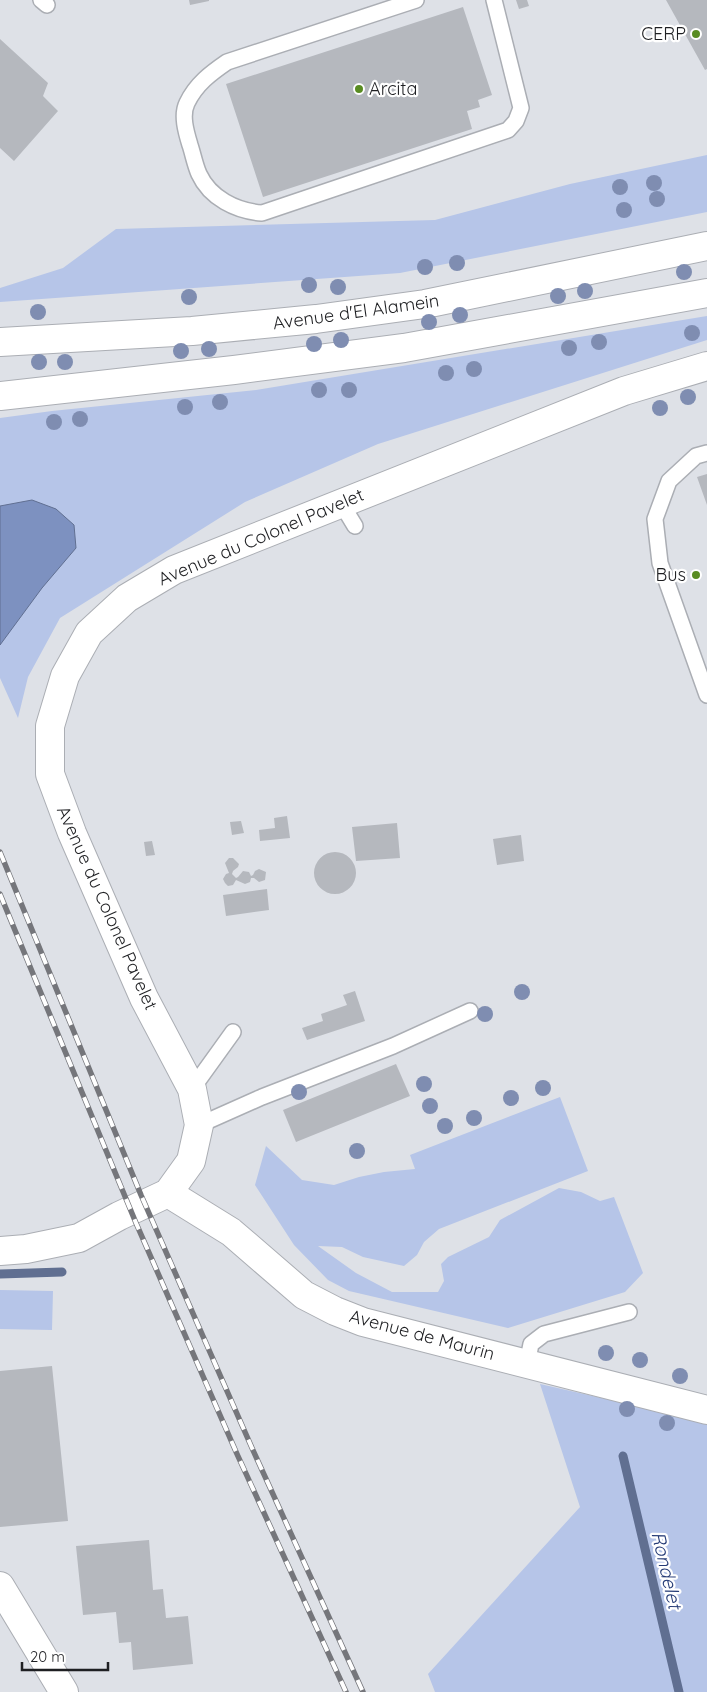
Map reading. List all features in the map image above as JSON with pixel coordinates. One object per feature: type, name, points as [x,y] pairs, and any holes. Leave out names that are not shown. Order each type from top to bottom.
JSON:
[{"type":"street","name":"Avenue d'El Alamein","points":[[0,342],[192,331],[425,304],[707,246]]},
{"type":"street","points":[[0,396],[244,369],[404,348],[707,293]]},
{"type":"street","name":"Avenue du Colonel Pavelet","points":[[168,1193],[191,1161],[199,1124],[192,1089],[144,998],[72,833],[50,774],[50,726],[65,676],[89,633],[127,598],[174,570],[624,391],[707,366]]},
{"type":"street","points":[[0,1251],[26,1249],[79,1238],[119,1216],[168,1193]]},
{"type":"street","name":"Avenue de Maurin","points":[[168,1193],[231,1232],[304,1295],[335,1311],[363,1322],[707,1410]]},
{"type":"street","points":[[0,1586],[64,1692]]},
{"type":"lane","points":[[416,0],[228,62],[209,74],[186,104],[185,118],[186,133],[199,174],[207,187],[232,206],[250,212],[262,213],[508,130],[516,121],[521,108],[494,0]]},
{"type":"lane","points":[[707,453],[696,456],[669,481],[655,519],[660,562],[707,695]]},
{"type":"lane","points":[[341,503],[355,526]]},
{"type":"lane","points":[[199,1124],[262,1097],[393,1046],[470,1011]]},
{"type":"lane","points":[[192,1089],[232,1032]]},
{"type":"lane","points":[[527,1364],[531,1344],[544,1334],[629,1312]]},
{"type":"shaded area","points":[[707,155],[707,212],[400,273],[0,302],[0,288],[63,268],[116,229],[435,220],[570,184]]},
{"type":"shaded area","points":[[707,316],[707,340],[378,444],[245,502],[60,618],[28,677],[18,718],[0,678],[0,418],[256,390]]},
{"type":"shaded area","points":[[32,500],[56,509],[74,525],[76,548],[42,588],[0,645],[0,506]]},
{"type":"shaded area","points":[[560,1097],[588,1171],[439,1229],[424,1242],[417,1255],[404,1266],[363,1257],[342,1247],[318,1246],[356,1273],[392,1292],[438,1292],[444,1281],[441,1264],[448,1257],[489,1237],[500,1220],[559,1188],[581,1192],[600,1201],[614,1197],[643,1273],[625,1292],[508,1328],[349,1291],[328,1280],[294,1245],[255,1185],[266,1146],[302,1180],[334,1185],[384,1172],[415,1169],[410,1155]]},
{"type":"shaded area","points":[[0,1290],[53,1291],[52,1330],[0,1329]]},
{"type":"shaded area","points":[[540,1384],[707,1422],[707,1692],[435,1692],[428,1674],[580,1507]]},
{"type":"building","points":[[189,0],[209,0],[209,1],[190,5]]},
{"type":"building","points":[[516,0],[527,0],[529,6],[519,9]]},
{"type":"building","name":"CERP","points":[[666,0],[707,0],[707,69],[705,70]]},
{"type":"building","name":"Arcita","points":[[463,7],[492,95],[478,100],[480,107],[467,111],[472,129],[263,197],[226,84]]},
{"type":"building","points":[[0,39],[48,83],[43,96],[58,111],[14,161],[0,148]]},
{"type":"building","points":[[707,474],[707,505],[697,477]]},
{"type":"building","points":[[287,816],[290,838],[260,841],[259,830],[275,828],[274,818]]},
{"type":"building","points":[[241,821],[244,833],[232,835],[230,822]]},
{"type":"building","points":[[397,823],[400,858],[356,861],[352,827]]},
{"type":"building","points":[[521,835],[524,861],[497,865],[493,839]]},
{"type":"building","points":[[152,841],[155,855],[146,856],[144,842]]},
{"type":"building","points":[[331,852],[339,852],[350,858],[356,873],[350,888],[339,894],[331,894],[320,888],[314,877],[314,869],[320,858]]},
{"type":"building","points":[[229,858],[233,858],[239,864],[232,874],[236,878],[243,871],[249,872],[251,876],[259,869],[266,872],[265,880],[259,882],[251,878],[250,882],[245,884],[236,880],[233,885],[228,886],[223,879],[229,873],[225,863]]},
{"type":"building","points":[[267,889],[269,910],[226,916],[223,895]]},
{"type":"building","points":[[355,991],[365,1021],[307,1040],[302,1028],[323,1021],[321,1014],[347,1005],[343,995]]},
{"type":"building","points":[[396,1064],[410,1096],[296,1142],[283,1110]]},
{"type":"building","points":[[52,1366],[68,1521],[0,1527],[0,1371]]},
{"type":"building","points":[[149,1540],[153,1590],[163,1589],[166,1618],[188,1616],[193,1664],[133,1670],[131,1642],[119,1643],[116,1612],[83,1615],[76,1546]]},
{"type":"waterway","name":"Rondelet","points":[[0,1274],[62,1272]]},
{"type":"waterway","name":"Rondelet","points":[[623,1456],[679,1692]]},
{"type":"railway","points":[[0,852],[141,1195],[252,1448],[363,1692]]},
{"type":"railway","points":[[0,894],[136,1223],[237,1454],[346,1692]]},
{"type":"place","name":"CERP","points":[[696,34]]},
{"type":"place","name":"Arcita","points":[[359,89]]},
{"type":"place","name":"Bus","points":[[696,575]]}]
